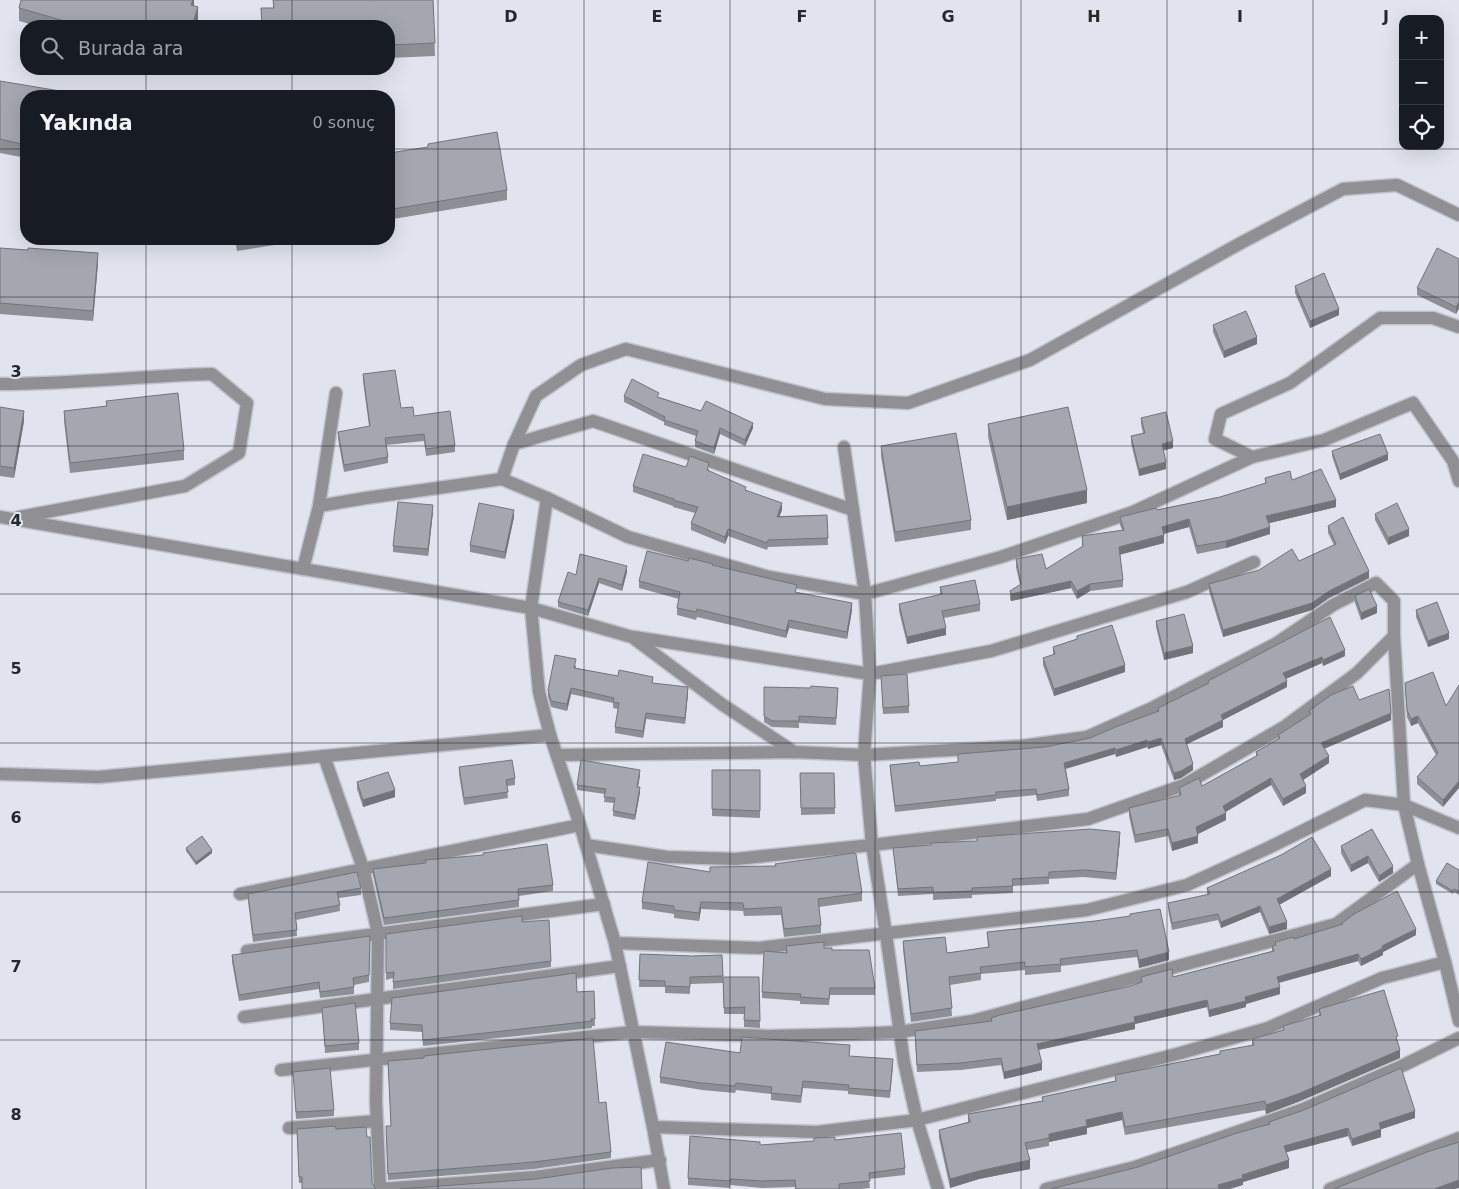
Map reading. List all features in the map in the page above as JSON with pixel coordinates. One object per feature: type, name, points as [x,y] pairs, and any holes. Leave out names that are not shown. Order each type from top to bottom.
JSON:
[{"type":"street","points":[[502,479],[514,444],[536,396],[581,365],[626,349],[825,399],[908,403],[1030,360],[1239,244],[1343,189],[1397,185],[1459,215]]},
{"type":"street","points":[[1252,457],[1215,439],[1221,414],[1290,383],[1380,318],[1433,318],[1459,327]]},
{"type":"street","points":[[0,384],[212,374],[247,403],[239,453],[185,486],[5,518]]},
{"type":"street","points":[[303,569],[319,506],[336,392]]},
{"type":"street","points":[[319,506],[502,479],[547,498],[628,537],[769,577],[865,594],[1001,557],[1133,512],[1252,457],[1324,440],[1413,403],[1456,462],[1459,480]]},
{"type":"street","points":[[514,444],[593,421],[853,510]]},
{"type":"street","points":[[844,447],[865,594],[870,674],[864,754],[872,845],[886,934],[898,1032],[917,1120],[938,1189]]},
{"type":"street","points":[[547,498],[531,608],[539,692],[550,735],[580,825],[615,943],[660,1160],[664,1189]]},
{"type":"street","points":[[5,518],[531,608],[632,637],[870,674],[991,651],[1187,592],[1254,562]]},
{"type":"street","points":[[557,755],[794,752],[864,754],[1022,746],[1086,737],[1152,708],[1277,643],[1333,605],[1376,583],[1394,600],[1394,636],[1404,805],[1459,1021]]},
{"type":"street","points":[[586,846],[667,857],[736,859],[1088,819],[1184,785],[1284,727],[1357,674],[1394,636]]},
{"type":"street","points":[[632,637],[723,706],[794,752]]},
{"type":"street","points":[[0,774],[99,777],[550,735]]},
{"type":"street","points":[[324,756],[363,868],[378,934],[376,1060],[381,1189],[535,1177],[660,1160]]},
{"type":"street","points":[[615,943],[759,948],[1096,908],[1187,885],[1268,848],[1364,800],[1404,805],[1459,828]]},
{"type":"street","points":[[240,894],[580,825]]},
{"type":"street","points":[[281,1070],[632,1032],[769,1036],[898,1032],[972,1021],[1336,924],[1418,864]]},
{"type":"street","points":[[247,950],[604,904]]},
{"type":"street","points":[[653,1127],[817,1132],[917,1120],[1177,1054],[1268,1028],[1382,978],[1445,962]]},
{"type":"street","points":[[244,1017],[620,966]]},
{"type":"street","points":[[1046,1189],[1135,1166],[1302,1110],[1404,1065],[1459,1038]]},
{"type":"street","points":[[289,1128],[377,1121]]},
{"type":"street","points":[[1330,1189],[1459,1138]]},
{"type":"building","points":[[21,0],[193,0],[191,5],[198,7],[194,20],[61,20],[19,8]]},
{"type":"building","points":[[273,0],[433,0],[435,43],[395,45],[395,20],[262,20],[261,8],[274,8]]},
{"type":"building","points":[[0,81],[54,90],[20,90],[20,144],[0,139]]},
{"type":"building","points":[[497,132],[507,190],[395,209],[395,152],[428,147],[428,144]]},
{"type":"building","points":[[0,248],[98,253],[93,311],[0,303]]},
{"type":"building","points":[[1437,248],[1459,259],[1459,302],[1456,307],[1417,288]]},
{"type":"building","points":[[1324,273],[1339,309],[1310,321],[1295,286]]},
{"type":"building","points":[[1246,311],[1257,337],[1224,351],[1213,325]]},
{"type":"building","points":[[395,370],[401,408],[413,407],[414,416],[450,411],[455,445],[426,449],[424,434],[385,438],[388,457],[344,465],[338,432],[370,426],[363,374]]},
{"type":"building","points":[[632,379],[659,393],[657,397],[701,411],[706,401],[753,423],[745,440],[720,428],[714,448],[695,441],[698,431],[664,420],[665,417],[624,396]]},
{"type":"building","points":[[178,393],[184,450],[70,463],[64,411],[107,406],[106,401]]},
{"type":"building","points":[[0,407],[24,411],[14,468],[0,466]]},
{"type":"building","points":[[1068,407],[1087,490],[1007,507],[988,424]]},
{"type":"building","points":[[1166,412],[1173,441],[1162,444],[1166,462],[1139,469],[1131,436],[1145,433],[1141,418]]},
{"type":"building","points":[[956,433],[971,520],[895,532],[881,446]]},
{"type":"building","points":[[1380,434],[1388,454],[1340,474],[1332,451]]},
{"type":"building","points":[[643,454],[686,467],[690,456],[709,463],[707,470],[746,487],[745,490],[782,503],[777,517],[827,515],[828,538],[768,540],[767,543],[728,529],[725,537],[691,523],[698,507],[633,486]]},
{"type":"building","points":[[1321,469],[1336,500],[1266,516],[1270,527],[1226,541],[1197,546],[1189,519],[1162,527],[1164,535],[1119,547],[1123,580],[1090,584],[1077,591],[1071,581],[1011,594],[1010,591],[1021,584],[1016,559],[1042,554],[1046,569],[1083,546],[1082,536],[1124,530],[1120,517],[1156,508],[1157,510],[1220,497],[1266,483],[1265,478],[1290,471],[1292,480]]},
{"type":"building","points":[[398,502],[433,505],[428,549],[393,546]]},
{"type":"building","points":[[479,503],[514,510],[505,552],[470,545]]},
{"type":"building","points":[[1397,503],[1409,529],[1388,538],[1375,514]]},
{"type":"building","points":[[1343,517],[1369,571],[1329,591],[1312,603],[1223,630],[1209,584],[1259,570],[1292,549],[1299,561],[1336,544],[1328,526]]},
{"type":"building","points":[[647,551],[688,561],[689,558],[797,585],[795,592],[852,603],[847,632],[789,620],[786,631],[697,609],[696,612],[677,608],[680,592],[639,581]]},
{"type":"building","points":[[580,554],[627,566],[622,585],[599,578],[588,610],[558,602],[568,572],[576,575]]},
{"type":"building","points":[[975,580],[980,604],[942,611],[946,628],[907,637],[899,604],[942,594],[940,587]]},
{"type":"building","points":[[1369,589],[1377,606],[1361,613],[1355,596]]},
{"type":"building","points":[[1437,602],[1449,633],[1428,641],[1416,610]]},
{"type":"building","points":[[1184,614],[1193,646],[1164,653],[1156,621]]},
{"type":"building","points":[[1330,617],[1345,650],[1323,660],[1322,657],[1283,673],[1287,681],[1221,715],[1223,720],[1185,739],[1193,764],[1181,771],[1174,773],[1161,738],[1148,742],[1147,740],[1116,750],[1115,748],[1064,763],[1069,789],[1037,795],[1036,789],[996,792],[996,795],[895,806],[890,765],[919,762],[920,766],[958,762],[958,754],[1045,747],[1090,738],[1159,711],[1158,708],[1209,683],[1208,681]]},
{"type":"building","points":[[1112,625],[1125,665],[1054,689],[1043,658],[1055,654],[1053,647],[1077,639],[1077,636]]},
{"type":"building","points":[[555,655],[576,659],[574,668],[618,676],[619,670],[653,677],[652,683],[688,687],[685,718],[646,713],[643,731],[615,727],[619,703],[613,702],[614,698],[571,688],[567,704],[551,701],[548,690]]},
{"type":"building","points":[[1433,672],[1446,706],[1459,685],[1459,781],[1443,800],[1417,777],[1438,753],[1418,716],[1411,719],[1407,710],[1405,683]]},
{"type":"building","points":[[907,674],[909,706],[883,708],[881,676]]},
{"type":"building","points":[[811,686],[838,688],[836,718],[799,716],[799,721],[772,721],[764,716],[764,687],[810,688]]},
{"type":"building","points":[[1353,686],[1359,700],[1389,689],[1391,713],[1321,743],[1329,756],[1300,774],[1306,786],[1283,799],[1271,778],[1223,806],[1226,813],[1196,827],[1198,836],[1172,843],[1168,829],[1135,835],[1129,808],[1181,795],[1179,788],[1199,778],[1202,786],[1258,755],[1256,752],[1280,738],[1278,735],[1311,714],[1309,711],[1331,695]]},
{"type":"building","points":[[512,760],[515,778],[506,780],[508,792],[464,798],[459,767]]},
{"type":"building","points":[[581,760],[640,770],[637,787],[640,787],[635,815],[613,811],[615,798],[604,797],[606,789],[577,785]]},
{"type":"building","points":[[712,770],[760,770],[760,811],[712,809]]},
{"type":"building","points":[[388,772],[395,790],[363,800],[357,782]]},
{"type":"building","points":[[800,773],[834,773],[835,808],[801,808]]},
{"type":"building","points":[[1090,829],[1120,832],[1116,873],[1084,870],[1049,872],[1049,877],[1012,879],[1013,886],[972,888],[972,891],[933,893],[933,887],[898,889],[893,848],[931,845],[931,843],[977,841],[977,837]]},
{"type":"building","points":[[1372,829],[1393,866],[1379,876],[1368,856],[1351,865],[1341,846]]},
{"type":"building","points":[[202,836],[212,850],[196,862],[186,848]]},
{"type":"building","points":[[1312,837],[1331,869],[1277,899],[1287,922],[1269,927],[1260,906],[1221,922],[1218,914],[1172,923],[1168,903],[1210,894],[1207,888],[1281,855]]},
{"type":"building","points":[[547,844],[553,885],[518,889],[519,900],[384,918],[373,869],[426,863],[425,860],[483,855],[483,853]]},
{"type":"building","points":[[856,854],[862,893],[818,899],[821,925],[784,929],[781,907],[744,909],[743,903],[701,902],[699,913],[674,910],[674,906],[642,902],[648,862],[710,872],[710,867],[776,866],[775,864]]},
{"type":"building","points":[[1447,863],[1459,870],[1459,891],[1454,889],[1453,891],[1436,881]]},
{"type":"building","points":[[357,872],[361,888],[337,892],[340,905],[295,913],[297,930],[253,935],[248,894]]},
{"type":"building","points":[[1397,891],[1416,929],[1361,959],[1358,954],[1277,977],[1280,987],[1245,997],[1246,1001],[1209,1010],[1207,1000],[1134,1017],[1135,1022],[1037,1044],[1042,1063],[1004,1072],[1001,1058],[961,1063],[917,1065],[915,1031],[992,1021],[991,1018],[1000,1015],[1131,986],[1142,982],[1141,977],[1172,969],[1173,977],[1274,951],[1272,946],[1276,945],[1275,942],[1293,937],[1294,939],[1343,924],[1354,914]]},
{"type":"building","points":[[1160,909],[1169,952],[1139,960],[1137,950],[1060,959],[1061,964],[1025,967],[1025,962],[980,967],[981,973],[949,977],[952,1008],[911,1014],[903,941],[945,937],[947,953],[989,947],[987,932],[1095,921]]},
{"type":"building","points":[[522,916],[522,922],[549,920],[551,961],[393,982],[394,972],[386,973],[386,934]]},
{"type":"building","points":[[370,936],[369,975],[353,978],[354,987],[320,992],[319,982],[239,995],[232,955]]},
{"type":"building","points":[[824,942],[824,948],[832,948],[832,950],[869,950],[875,988],[830,988],[829,999],[800,997],[801,994],[762,992],[764,951],[787,953],[786,946]]},
{"type":"building","points":[[640,954],[722,955],[723,976],[690,977],[690,987],[665,986],[665,981],[639,980]]},
{"type":"building","points":[[576,973],[577,992],[594,991],[595,1019],[591,1019],[592,1021],[423,1040],[422,1025],[390,1023],[392,998]]},
{"type":"building","points":[[723,977],[759,977],[760,1021],[744,1020],[745,1007],[724,1008]]},
{"type":"building","points":[[1384,990],[1398,1036],[1396,1037],[1400,1050],[1298,1094],[1266,1105],[1265,1101],[1125,1127],[1122,1112],[1086,1120],[1087,1126],[1049,1134],[1049,1138],[1025,1143],[1030,1160],[950,1179],[939,1130],[970,1122],[968,1114],[1043,1101],[1042,1097],[1116,1081],[1115,1075],[1220,1054],[1220,1051],[1254,1045],[1252,1039],[1284,1030],[1283,1026],[1321,1015],[1319,1009]]},
{"type":"building","points":[[355,1003],[359,1043],[325,1046],[322,1008]]},
{"type":"building","points":[[742,1037],[850,1045],[849,1056],[893,1059],[890,1091],[848,1088],[849,1085],[803,1081],[801,1096],[771,1093],[772,1087],[736,1083],[735,1086],[660,1077],[666,1042],[740,1053]]},
{"type":"building","points":[[593,1038],[599,1103],[606,1102],[611,1152],[534,1162],[388,1174],[386,1126],[391,1126],[388,1061]]},
{"type":"building","points":[[330,1068],[334,1110],[296,1112],[293,1072]]},
{"type":"building","points":[[1401,1068],[1415,1111],[1379,1123],[1381,1129],[1352,1139],[1348,1128],[1284,1146],[1289,1160],[1242,1175],[1243,1178],[1218,1185],[1219,1189],[1051,1189],[1138,1167],[1237,1133],[1270,1124],[1269,1122],[1304,1110]]},
{"type":"building","points":[[335,1126],[336,1129],[366,1127],[367,1137],[370,1137],[372,1183],[376,1189],[302,1189],[302,1177],[299,1177],[297,1129]]},
{"type":"building","points":[[901,1133],[905,1168],[869,1173],[870,1181],[839,1184],[839,1189],[796,1189],[795,1180],[762,1181],[730,1179],[730,1181],[688,1178],[690,1136],[760,1142],[760,1145],[814,1141],[814,1138],[835,1137],[835,1140]]},
{"type":"building","points":[[1459,1142],[1459,1180],[1434,1189],[1334,1189],[1427,1152]]},
{"type":"building","points":[[641,1167],[642,1189],[400,1189],[536,1179],[612,1168]]}]
